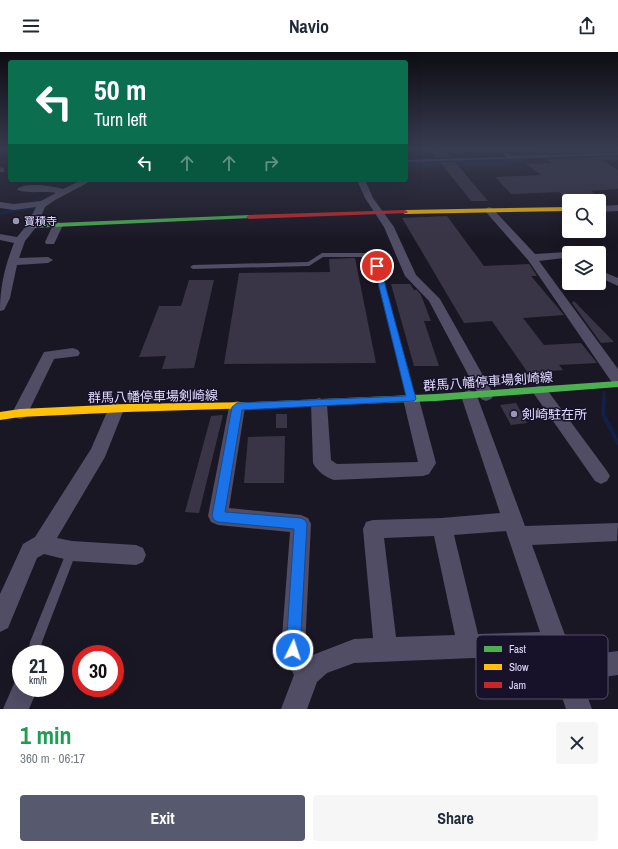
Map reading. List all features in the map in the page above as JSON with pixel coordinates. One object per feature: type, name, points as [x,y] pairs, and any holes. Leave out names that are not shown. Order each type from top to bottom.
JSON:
[{"type":"street","points":[[67,182],[79,184]]},
{"type":"street","points":[[0,307],[4,298],[12,262],[20,241],[32,226],[37,212],[43,204],[84,182]]},
{"type":"street","points":[[362,182],[378,212],[389,227],[411,276],[434,299],[478,396],[516,529],[552,635]]},
{"type":"street","points":[[21,189],[49,188],[63,192]]},
{"type":"street","points":[[3,202],[14,207],[43,204]]},
{"type":"street","points":[[606,209],[618,208]]},
{"type":"street","points":[[32,226],[378,212],[562,209]]},
{"type":"street","points":[[489,210],[532,258],[618,380]]},
{"type":"street","points":[[50,242],[58,225]]},
{"type":"street","points":[[0,237],[20,241]]},
{"type":"street","points":[[532,258],[562,256]]},
{"type":"street","points":[[12,262],[48,260]]},
{"type":"street","points":[[606,276],[618,282]]},
{"type":"street","points":[[20,413],[49,355],[73,353]]},
{"type":"street","name":"群馬八幡停車場剣崎線","points":[[0,416],[20,413],[319,404],[478,396],[618,384]]},
{"type":"street","points":[[540,391],[601,476]]},
{"type":"street","points":[[319,404],[322,463],[334,472],[423,469],[427,463],[411,399]]},
{"type":"street","points":[[237,407],[218,516],[301,524],[293,650],[307,674]]},
{"type":"street","points":[[0,620],[30,551],[42,544],[99,452],[116,409]]},
{"type":"street","points":[[442,527],[469,646]]},
{"type":"street","points":[[386,651],[373,529],[442,527],[617,532]]},
{"type":"street","points":[[42,544],[72,551],[136,555]]},
{"type":"street","points":[[294,709],[307,674],[319,664],[347,653],[354,651],[386,651],[476,646]]},
{"type":"street","points":[[608,664],[618,663]]},
{"type":"street","points":[[16,709],[21,697]]},
{"type":"street","points":[[575,699],[579,709]]},
{"type":"lane","points":[[193,267],[309,264],[322,255],[374,255],[411,399]]},
{"type":"lane","points":[[36,645],[72,551]]},
{"type":"building","points":[[454,180],[470,180],[488,201],[471,201]]},
{"type":"building","points":[[498,180],[618,180],[618,189],[591,191],[595,194],[562,194],[559,192],[511,194]]},
{"type":"building","points":[[447,216],[484,266],[529,264],[537,276],[531,276],[564,315],[523,318],[544,345],[581,343],[597,363],[559,365],[563,370],[528,373],[492,321],[464,323],[402,218]]},
{"type":"building","points":[[355,258],[376,363],[224,364],[239,273],[330,272],[329,259]]},
{"type":"building","points":[[189,280],[214,280],[194,368],[162,369],[166,356],[139,357],[159,306],[181,306]]},
{"type":"building","points":[[391,284],[410,284],[414,290],[417,290],[421,295],[431,321],[424,321],[439,366],[414,366]]},
{"type":"building","points":[[574,301],[614,342],[601,343],[572,303]]},
{"type":"building","name":"剣崎駐在所","points":[[516,403],[527,423],[511,425],[500,405]]},
{"type":"building","points":[[276,414],[287,414],[287,428],[276,428]]},
{"type":"building","points":[[223,415],[199,513],[185,512],[211,416]]},
{"type":"building","points":[[285,436],[284,483],[244,483],[248,437]]},
{"type":"waterway","points":[[6,212],[35,208]]},
{"type":"waterway","points":[[0,214],[6,212]]},
{"type":"waterway","points":[[604,392],[604,398]]},
{"type":"waterway","points":[[604,398],[603,414],[618,443]]},
{"type":"traffic: fast","points":[[32,226],[249,217]]},
{"type":"traffic: fast","points":[[254,405],[436,398],[618,384]]},
{"type":"traffic: slow","points":[[405,212],[562,209]]},
{"type":"traffic: slow","points":[[0,416],[20,413],[126,408],[254,405]]},
{"type":"traffic: jam","points":[[249,217],[405,212]]},
{"type":"place","name":"寶積寺","points":[[16,221]]},
{"type":"place","name":"剣崎駐在所","points":[[514,414]]},
{"type":"route","points":[[293,650],[301,524],[218,516],[237,407],[411,399],[377,266]]}]
